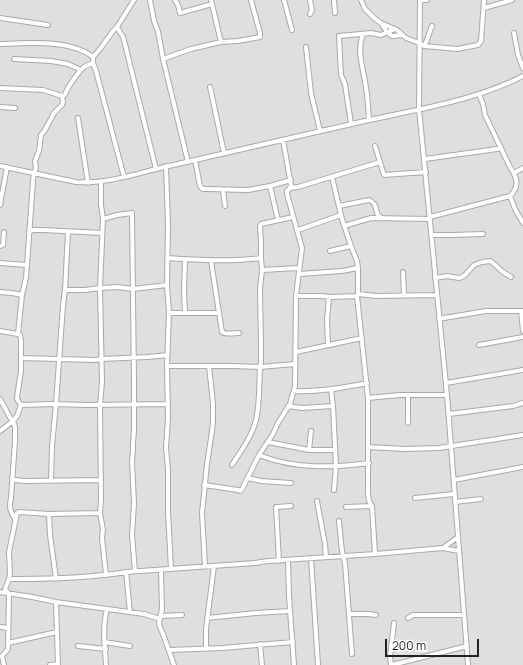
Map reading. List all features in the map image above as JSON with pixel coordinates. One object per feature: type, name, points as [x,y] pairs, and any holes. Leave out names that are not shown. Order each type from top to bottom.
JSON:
[{"type":"street","points":[[92,57],[100,49],[117,26],[134,0]]},
{"type":"street","points":[[150,0],[188,162]]},
{"type":"street","points":[[175,0],[180,13],[211,2],[221,42]]},
{"type":"street","points":[[163,59],[191,49],[221,42],[260,37],[251,0]]},
{"type":"street","points":[[284,0],[292,30]]},
{"type":"street","points":[[310,0],[312,10],[310,14]]},
{"type":"street","points":[[334,0],[335,14]]},
{"type":"street","points":[[361,0],[367,12],[374,18],[381,23],[399,31],[406,38],[424,46],[457,49],[478,45],[481,41],[484,0]]},
{"type":"street","points":[[427,0],[420,0],[419,109],[449,414],[468,665]]},
{"type":"street","points":[[484,8],[512,0]]},
{"type":"street","points":[[0,18],[48,25]]},
{"type":"street","points":[[381,23],[392,36],[402,35]]},
{"type":"street","points":[[117,26],[126,44],[156,168]]},
{"type":"street","points":[[424,46],[427,42],[432,26]]},
{"type":"street","points":[[352,124],[345,84],[341,72],[339,36],[381,34],[395,29]]},
{"type":"street","points":[[514,33],[518,55],[523,68]]},
{"type":"street","points":[[363,34],[360,44],[360,51],[362,71],[366,86],[368,120]]},
{"type":"street","points":[[0,44],[28,42],[52,44],[76,48],[84,51],[92,57],[124,177]]},
{"type":"street","points":[[306,47],[311,93],[320,131]]},
{"type":"street","points":[[14,59],[50,61],[68,64],[81,70]]},
{"type":"street","points":[[0,431],[13,421],[17,416],[21,405],[17,397],[21,371],[21,337],[18,334],[22,295],[26,278],[34,174],[36,168],[35,161],[39,151],[41,135],[54,113],[62,105],[62,96],[65,95],[66,90],[85,66],[94,64]]},
{"type":"street","points":[[0,166],[76,182],[101,182],[156,168],[447,103],[478,94],[523,76]]},
{"type":"street","points":[[0,88],[43,90],[62,96]]},
{"type":"street","points":[[210,88],[224,154]]},
{"type":"street","points":[[344,226],[371,218],[430,218],[510,196],[516,187],[514,173],[485,115],[483,104],[478,94]]},
{"type":"street","points":[[0,107],[15,108]]},
{"type":"street","points":[[78,118],[88,183]]},
{"type":"street","points":[[204,485],[240,490],[242,489],[290,404],[294,391],[296,296],[302,251],[298,230],[287,194],[287,190],[291,185],[283,140]]},
{"type":"street","points":[[375,146],[384,175],[426,172]]},
{"type":"street","points":[[425,159],[501,148]]},
{"type":"street","points":[[195,160],[200,186],[202,188],[212,190],[248,190],[270,186],[290,180]]},
{"type":"street","points":[[290,188],[298,187],[380,162]]},
{"type":"street","points":[[166,166],[168,224],[167,285],[169,313],[167,366],[168,418],[166,448],[171,569]]},
{"type":"street","points":[[0,205],[7,167]]},
{"type":"street","points":[[514,173],[523,168]]},
{"type":"street","points":[[332,177],[344,226],[357,261],[358,268],[357,295],[368,398],[368,493],[369,501],[372,506],[375,554]]},
{"type":"street","points":[[101,182],[101,205],[103,219],[100,288],[102,382],[100,405],[100,513],[103,530],[102,538],[106,575]]},
{"type":"street","points":[[270,186],[278,220]]},
{"type":"street","points":[[223,190],[225,206]]},
{"type":"street","points":[[510,196],[523,223]]},
{"type":"street","points":[[339,206],[370,200],[375,205],[378,215],[383,218]]},
{"type":"street","points":[[103,219],[132,213],[134,357],[134,450],[132,461],[134,503],[132,535],[135,571]]},
{"type":"street","points":[[298,230],[341,215]]},
{"type":"street","points":[[232,465],[248,438],[256,420],[261,362],[261,224],[293,217]]},
{"type":"street","points":[[30,230],[102,233]]},
{"type":"street","points":[[0,246],[3,245],[4,232]]},
{"type":"street","points":[[51,482],[52,446],[65,290],[68,232]]},
{"type":"street","points":[[432,235],[483,234]]},
{"type":"street","points":[[330,251],[351,246]]},
{"type":"street","points":[[167,258],[211,260],[243,260],[261,258]]},
{"type":"street","points":[[185,259],[184,291],[186,312]]},
{"type":"street","points":[[211,260],[222,332],[228,334],[239,333]]},
{"type":"street","points":[[435,278],[447,276],[462,277],[474,265],[482,262],[493,262],[503,272],[511,277]]},
{"type":"street","points":[[0,263],[27,265]]},
{"type":"street","points":[[262,270],[299,268]]},
{"type":"street","points":[[299,274],[342,271],[358,268]]},
{"type":"street","points":[[403,272],[404,295]]},
{"type":"street","points":[[65,290],[118,287],[133,289],[167,285]]},
{"type":"street","points":[[0,292],[22,295]]},
{"type":"street","points":[[296,296],[329,297],[357,295],[437,295]]},
{"type":"street","points":[[328,345],[327,320],[329,297]]},
{"type":"street","points":[[439,319],[486,311],[522,311],[523,331]]},
{"type":"street","points":[[169,313],[219,313]]},
{"type":"street","points":[[0,331],[18,334]]},
{"type":"street","points":[[479,345],[523,337]]},
{"type":"street","points":[[296,352],[362,338]]},
{"type":"street","points":[[20,358],[96,360],[101,358],[168,355]]},
{"type":"street","points":[[167,366],[260,366],[295,364]]},
{"type":"street","points":[[205,566],[202,513],[204,485],[212,426],[213,404],[209,366]]},
{"type":"street","points":[[446,383],[523,370]]},
{"type":"street","points":[[294,391],[331,389],[367,383]]},
{"type":"street","points":[[331,389],[336,466],[334,490]]},
{"type":"street","points":[[368,398],[408,395],[447,395]]},
{"type":"street","points":[[408,395],[408,423]]},
{"type":"street","points":[[0,399],[15,427],[10,503],[10,512],[15,519]]},
{"type":"street","points":[[449,414],[513,406],[523,403]]},
{"type":"street","points":[[21,405],[168,404]]},
{"type":"street","points":[[288,406],[302,408],[333,406]]},
{"type":"street","points":[[310,450],[311,431]]},
{"type":"street","points":[[368,447],[406,449],[439,448],[523,434]]},
{"type":"street","points":[[268,442],[310,450],[335,450]]},
{"type":"street","points":[[260,455],[296,465],[309,466],[336,466],[369,463]]},
{"type":"street","points":[[454,480],[523,467]]},
{"type":"street","points":[[12,478],[15,480],[24,481],[51,482],[101,480]]},
{"type":"street","points":[[248,478],[261,481],[291,483]]},
{"type":"street","points":[[414,498],[454,494]]},
{"type":"street","points":[[455,502],[481,499]]},
{"type":"street","points":[[317,501],[326,557]]},
{"type":"street","points":[[279,561],[276,506],[291,506]]},
{"type":"street","points":[[346,507],[372,506]]},
{"type":"street","points":[[4,665],[1,656],[8,649],[9,594],[5,589],[10,573],[9,552],[17,513],[100,513]]},
{"type":"street","points":[[49,514],[50,535],[56,578]]},
{"type":"street","points":[[339,521],[342,552],[344,556],[352,654]]},
{"type":"street","points":[[443,548],[458,537]]},
{"type":"street","points":[[9,579],[106,575],[135,571],[255,564],[311,558],[443,548],[459,551]]},
{"type":"street","points":[[311,558],[318,665]]},
{"type":"street","points":[[288,560],[287,570],[294,665]]},
{"type":"street","points":[[206,648],[207,618],[214,566]]},
{"type":"street","points":[[161,570],[162,609],[159,623],[174,665]]},
{"type":"street","points":[[126,572],[130,612]]},
{"type":"street","points":[[0,592],[56,602],[144,614],[161,618],[182,615]]},
{"type":"street","points":[[50,665],[58,664],[56,602]]},
{"type":"street","points":[[106,665],[106,649],[104,642],[105,617],[107,609]]},
{"type":"street","points":[[207,618],[256,612],[290,611]]},
{"type":"street","points":[[349,614],[368,614],[376,616]]},
{"type":"street","points":[[408,618],[413,615],[464,615]]},
{"type":"street","points":[[394,623],[390,656],[392,665],[467,646]]},
{"type":"street","points":[[0,627],[8,628]]},
{"type":"street","points":[[8,643],[57,632]]},
{"type":"street","points":[[104,642],[130,646]]},
{"type":"street","points":[[169,650],[293,642]]},
{"type":"street","points":[[260,644],[262,665]]},
{"type":"street","points":[[78,646],[106,649]]},
{"type":"shaded area","points":[[0,0],[523,0],[523,665],[0,665]]}]
